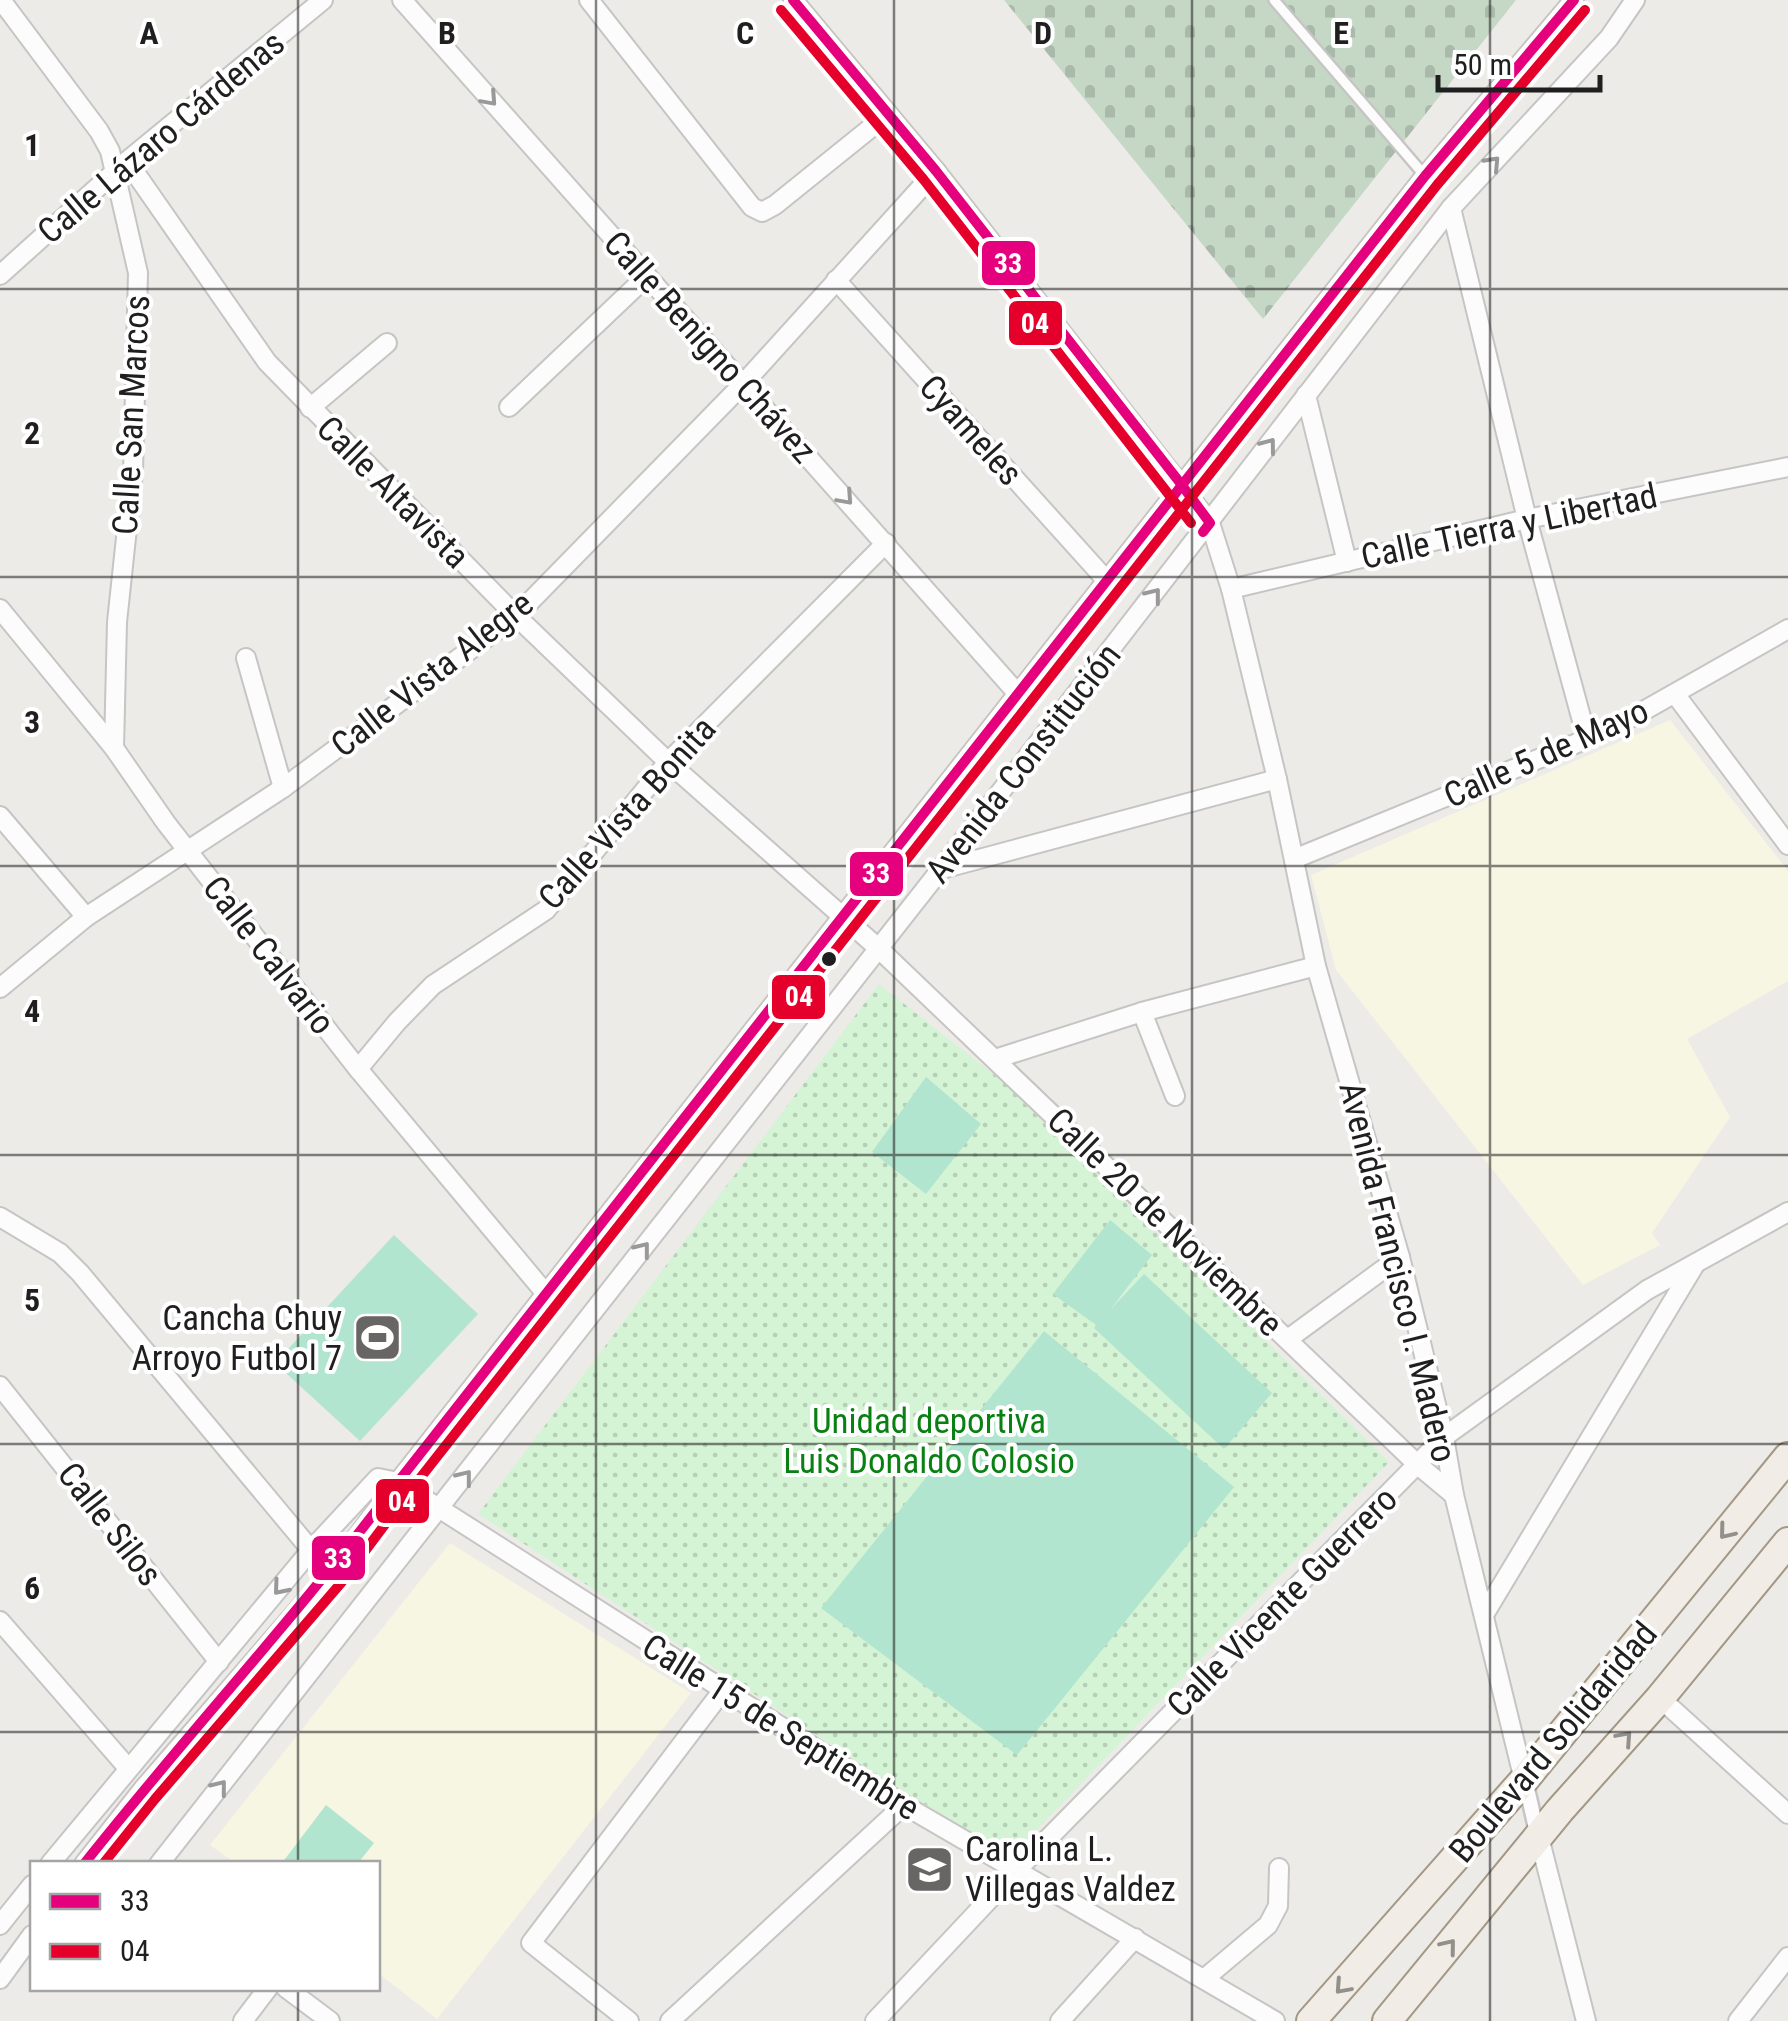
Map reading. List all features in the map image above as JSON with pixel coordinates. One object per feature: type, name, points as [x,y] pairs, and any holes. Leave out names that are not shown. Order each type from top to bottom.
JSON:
[{"type":"main road","name":"Boulevard Solidaridad","points":[[1311,2021],[1524,1780],[1788,1457]]},
{"type":"main road","name":"Boulevard Solidaridad","points":[[1388,2021],[1538,1838],[1785,1551]]},
{"type":"street","name":"Calle San Marcos","points":[[1,0],[99,131],[120,168],[138,273],[133,472],[118,622],[114,748]]},
{"type":"street","name":"Calle Lázaro Cárdenas","points":[[0,276],[120,168],[322,0]]},
{"type":"street","name":"Calle Benigno Chávez","points":[[402,0],[1018,694]]},
{"type":"street","points":[[589,0],[752,208],[762,212],[888,114]]},
{"type":"street","name":"Avenida Francisco I. Madero","points":[[793,0],[936,171],[1210,523],[1231,590],[1277,779],[1316,966],[1400,1257],[1444,1437],[1454,1495],[1586,2021]]},
{"type":"street","name":"Avenida Constitución","points":[[162,1861],[941,870],[1452,208],[1609,38],[1636,0]]},
{"type":"street","name":"Avenida Constitución","points":[[88,1861],[143,1789],[330,1573],[1182,484],[1425,176],[1569,2]]},
{"type":"street","name":"Calle Altavista","points":[[120,168],[267,362],[310,408],[516,616],[668,762],[878,947]]},
{"type":"street","name":"Calle Vista Alegre","points":[[0,988],[86,917],[283,788],[516,616],[743,384],[936,171]]},
{"type":"street","points":[[1452,208],[1527,519],[1587,739]]},
{"type":"street","points":[[509,407],[646,276]]},
{"type":"street","name":"Cyameles","points":[[836,280],[1106,581]]},
{"type":"street","points":[[310,408],[388,344]]},
{"type":"street","points":[[1306,395],[1347,562]]},
{"type":"street","name":"Calle Tierra y Libertad","points":[[1231,590],[1527,519],[1788,467]]},
{"type":"street","name":"Calle Vista Bonita","points":[[358,1069],[396,1022],[434,985],[546,910],[668,762],[886,542]]},
{"type":"street","name":"Calle Calvario","points":[[0,609],[114,748],[187,849],[358,1069],[547,1295]]},
{"type":"street","name":"Calle 5 de Mayo","points":[[1294,859],[1587,739],[1788,629]]},
{"type":"street","points":[[246,658],[283,788]]},
{"type":"street","points":[[1675,694],[1787,840]]},
{"type":"street","points":[[941,870],[1277,779]]},
{"type":"street","points":[[0,816],[86,917]]},
{"type":"street","name":"Calle 20 de Noviembre","points":[[878,947],[1418,1465],[1454,1495]]},
{"type":"street","points":[[994,1059],[1142,1012],[1316,966]]},
{"type":"street","points":[[1142,1012],[1176,1096]]},
{"type":"street","name":"Calle Vicente Guerrero","points":[[875,2021],[1015,1872],[1444,1437],[1647,1290],[1788,1212]]},
{"type":"street","points":[[0,1218],[60,1253],[80,1273],[311,1550]]},
{"type":"street","points":[[1288,1339],[1400,1257]]},
{"type":"street","points":[[1485,1612],[1694,1266]]},
{"type":"street","name":"Calle Silos","points":[[0,1386],[219,1662]]},
{"type":"street","points":[[81,1861],[56,1857],[311,1550],[378,1478],[398,1482]]},
{"type":"street","name":"Calle 15 de Septiembre","points":[[398,1482],[904,1806],[1274,2021]]},
{"type":"street","points":[[0,1621],[128,1768]]},
{"type":"street","points":[[629,2021],[530,1944],[723,1690]]},
{"type":"street","points":[[1660,1698],[1788,1814]]},
{"type":"street","points":[[670,2021],[904,1806]]},
{"type":"street","points":[[1204,1979],[1268,1925],[1278,1906],[1279,1868]]},
{"type":"street","points":[[0,1925],[30,1888]]},
{"type":"street","points":[[2,1978],[30,1938]]},
{"type":"street","points":[[1060,2021],[1135,1938]]},
{"type":"street","points":[[1738,2021],[1788,1957]]},
{"type":"street","points":[[2,1978],[30,1958]]},
{"type":"street","points":[[243,2021],[266,1991]]},
{"type":"street","points":[[290,1991],[330,2021]]},
{"type":"lane","points":[[1274,0],[1425,176]]},
{"type":"shaded area","points":[[1670,720],[1788,871],[1788,981],[1687,1039],[1730,1117],[1652,1233],[1660,1245],[1583,1285],[1336,970],[1311,875]]},
{"type":"shaded area","points":[[450,1543],[691,1693],[437,2019],[380,1975],[380,1861],[232,1861],[210,1845]]},
{"type":"green space","points":[[1004,0],[1516,0],[1263,319]]},
{"type":"green space","name":"Unidad deportiva Luis Donaldo Colosio","points":[[879,984],[1002,1081],[1389,1462],[1011,1857],[892,1784],[478,1514]]},
{"type":"green space","points":[[926,1077],[981,1124],[926,1194],[872,1152]]},
{"type":"green space","points":[[1110,1220],[1152,1255],[1110,1310],[1144,1274],[1272,1393],[1224,1449],[1094,1328],[1096,1325],[1053,1294]]},
{"type":"green space","name":"Cancha Chuy Arroyo Futbol 7","points":[[394,1235],[478,1314],[360,1441],[275,1363]]},
{"type":"green space","points":[[1044,1331],[1234,1487],[1017,1755],[821,1608]]},
{"type":"green space","points":[[326,1805],[374,1843],[360,1861],[284,1861]]},
{"type":"transit line","name":"33","points":[[793,0],[936,171],[1181,484],[1210,523],[1203,532]]},
{"type":"transit line","name":"33","points":[[86,1861],[360,1531],[1425,176],[1574,0]]},
{"type":"transit line","name":"04","points":[[781,10],[924,180],[1191,523]]},
{"type":"transit line","name":"04","points":[[105,1861],[341,1583],[1437,185],[1585,10]]},
{"type":"place","name":"Cancha Chuy Arroyo Futbol 7","points":[[377,1338]]},
{"type":"place","name":"Carolina L. Villegas Valdez","points":[[930,1869]]}]
